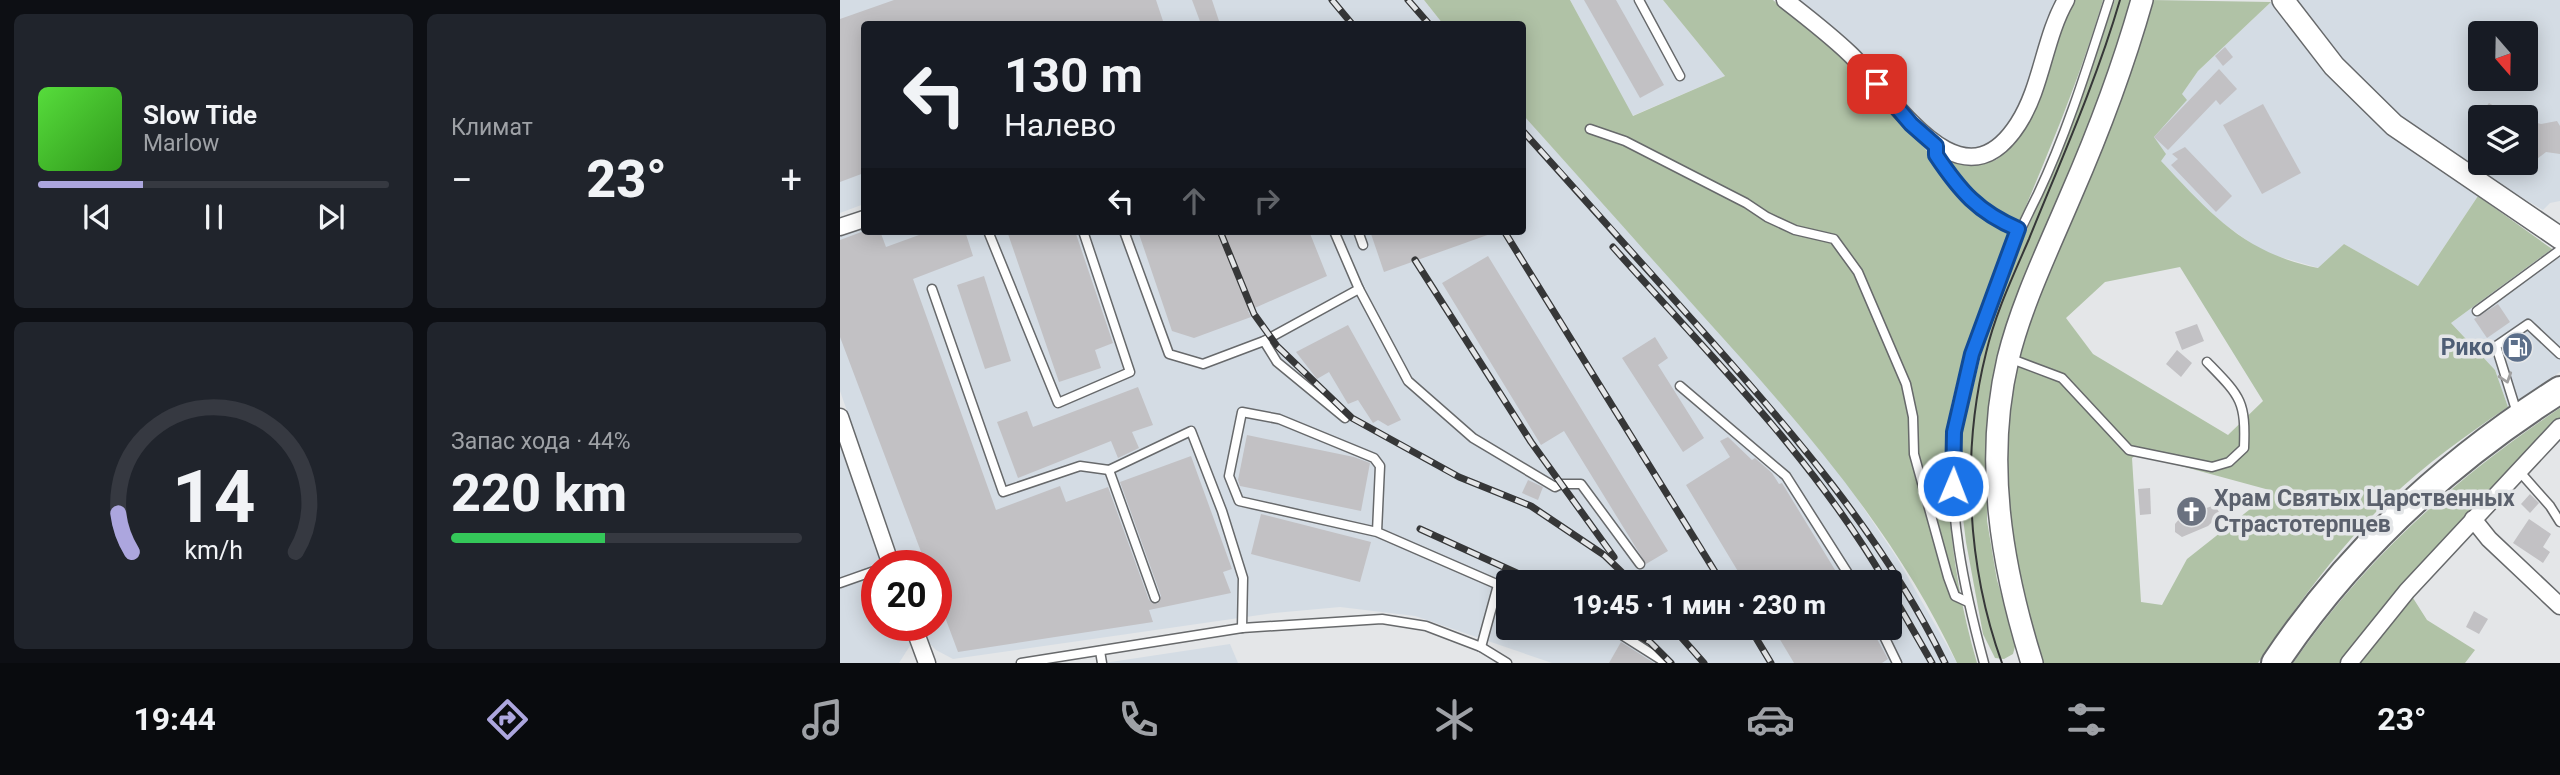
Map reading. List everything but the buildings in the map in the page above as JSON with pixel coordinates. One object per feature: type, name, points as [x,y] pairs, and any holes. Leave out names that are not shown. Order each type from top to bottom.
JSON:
[{"type":"main road","points":[[2275,663],[2342,577],[2402,511],[2468,454],[2560,390]]},
{"type":"street","points":[[1785,0],[1850,54],[1911,124],[1936,146],[1976,157],[1992,153],[2003,143],[2030,102],[2045,51],[2066,0]]},
{"type":"street","points":[[2027,662],[2000,533],[1996,452],[2008,357],[2045,257],[2096,138],[2128,50],[2142,0]]},
{"type":"street","points":[[2283,0],[2334,66],[2394,125],[2560,237]]},
{"type":"street","points":[[840,227],[861,220]]},
{"type":"street","points":[[840,417],[886,550]]},
{"type":"street","points":[[2350,663],[2407,591],[2560,427]]},
{"type":"street","points":[[2473,519],[2489,539],[2560,606]]},
{"type":"street","points":[[919,641],[927,663]]},
{"type":"lane","points":[[1639,0],[1680,76]]},
{"type":"lane","points":[[1984,663],[1968,602],[1953,486],[1954,432],[1972,354],[2018,229],[2038,193],[2088,64],[2109,0]]},
{"type":"lane","points":[[1590,129],[1625,141],[1795,230],[1834,239],[1858,272],[1906,384],[1913,417],[1914,454],[1948,578],[1955,596],[1968,602]]},
{"type":"lane","points":[[1936,146],[1936,155],[1975,205],[1992,218],[2018,229]]},
{"type":"lane","points":[[990,235],[1058,403],[1130,372],[1084,235]]},
{"type":"lane","points":[[1125,235],[1169,355],[1203,364],[1264,341],[1359,289]]},
{"type":"lane","points":[[1336,235],[1359,289],[1408,381],[1473,438],[1555,487],[1561,484],[1581,484],[1640,564]]},
{"type":"lane","points":[[1359,235],[1363,245]]},
{"type":"lane","points":[[2477,311],[2560,250]]},
{"type":"lane","points":[[932,289],[1003,492],[1080,466],[1109,470],[1191,432],[1222,511],[1243,578],[1242,628]]},
{"type":"lane","points":[[2519,417],[2496,346],[2528,324],[2560,354]]},
{"type":"lane","points":[[1264,341],[1277,362],[1345,418]]},
{"type":"lane","points":[[2008,357],[2062,378],[2129,450],[2212,467],[2229,463],[2244,448],[2245,420],[2239,395],[2207,362]]},
{"type":"lane","points":[[1680,386],[1786,476],[1846,570]]},
{"type":"lane","points":[[1377,532],[1380,466],[1374,458],[1279,419],[1242,412],[1229,476],[1239,501],[1377,532],[1496,584]]},
{"type":"lane","points":[[1109,470],[1154,598]]},
{"type":"lane","points":[[2518,471],[2550,506],[2560,522]]},
{"type":"lane","points":[[840,583],[861,576]]},
{"type":"lane","points":[[1481,647],[1496,592]]},
{"type":"lane","points":[[1021,663],[1242,628],[1382,619],[1426,626],[1481,647],[1507,663]]},
{"type":"lane","points":[[1630,640],[1663,661]]},
{"type":"lane","points":[[1886,640],[1897,663]]},
{"type":"lane","points":[[1100,651],[1102,663]]},
{"type":"shaded area","points":[[840,0],[1424,0],[1441,21],[861,21],[861,205],[840,213]]},
{"type":"shaded area","points":[[1570,0],[1663,0],[1725,76],[1632,116]]},
{"type":"shaded area","points":[[1797,0],[2058,0],[2020,103],[2008,126],[1988,150],[1956,149],[1914,117],[1855,48]]},
{"type":"shaded area","points":[[2292,0],[2560,0],[2560,201],[2550,203],[2543,210],[2484,175],[2538,175],[2538,105],[2468,105],[2468,166],[2435,146],[2369,92]]},
{"type":"shaded area","points":[[2271,2],[2326,71],[2356,103],[2422,159],[2478,196],[2418,286],[2344,244],[2319,268],[2263,252],[2213,216],[2160,161],[2153,137],[2187,100],[2181,95],[2198,71]]},
{"type":"shaded area","points":[[1526,118],[1777,396],[1840,473],[1897,558],[1957,663],[1552,663],[1415,616],[1340,607],[1274,613],[953,659],[936,650],[927,641],[952,641],[952,550],[896,550],[840,391],[840,234],[861,226],[861,235],[1526,235]]},
{"type":"shaded area","name":"Рико","points":[[2552,249],[2560,257],[2560,372],[2508,407],[2495,370],[2451,323]]},
{"type":"shaded area","points":[[840,444],[878,550],[861,550],[861,641],[910,641],[911,644],[899,663],[840,663]]},
{"type":"shaded area","points":[[1230,644],[1238,663],[1104,663]]},
{"type":"green space","points":[[1424,0],[1570,0],[1633,116],[1725,76],[1663,0],[1773,0],[1847,60],[1927,151],[1975,165],[1996,160],[2012,146],[2026,126],[2037,105],[2051,53],[2075,0],[2103,0],[2065,110],[1974,331],[1950,409],[1948,490],[1952,540],[1964,614],[1977,663],[1957,663],[1933,615],[1905,569],[1844,481],[1775,397],[1526,118],[1526,21],[1441,21]]},
{"type":"green space","points":[[2115,0],[2134,0],[1987,434],[1987,521],[1997,580],[2016,643],[2013,654],[2004,659],[1995,658],[1983,634],[1966,542],[1959,486],[1962,432],[1992,311],[2059,155]]},
{"type":"green space","points":[[2151,0],[2271,2],[2198,71],[2182,94],[2187,100],[2154,137],[2166,154],[2161,161],[2213,214],[2249,242],[2292,261],[2318,268],[2344,244],[2418,286],[2478,196],[2552,249],[2451,323],[2495,370],[2508,407],[2431,462],[2371,517],[2319,578],[2258,663],[2042,663],[2024,600],[2007,504],[2006,440],[2010,407],[2017,372],[2037,304],[2119,107]],"holes":[[[2180,267],[2263,401],[2228,435],[2093,354],[2066,318],[2105,282]],[[2137,454],[2273,491],[2187,559],[2162,605],[2141,602],[2132,458]]]},
{"type":"green space","points":[[2560,408],[2560,420],[2343,663],[2293,663],[2351,589],[2414,523],[2484,463]]},
{"type":"green space","points":[[2413,598],[2427,620],[2475,650],[2465,663],[2360,663]]},
{"type":"tram line","points":[[2002,663],[1990,626],[1975,549],[1971,470],[1978,391],[1999,310],[2078,121],[2120,0]]},
{"type":"railway","points":[[1332,0],[1350,21]]},
{"type":"railway","points":[[1408,0],[1426,21]]},
{"type":"railway","points":[[1526,134],[1732,364],[1800,444],[1894,572],[1945,663]]},
{"type":"railway","points":[[1222,235],[1254,314],[1277,346],[1352,418],[1459,477],[1531,506],[1604,555],[1620,570]]},
{"type":"railway","points":[[1506,235],[1714,570]]},
{"type":"railway","points":[[1613,247],[1793,450],[1826,493],[1878,570]]},
{"type":"railway","points":[[1415,260],[1531,442],[1614,557]]},
{"type":"railway","points":[[1420,529],[1510,570]]},
{"type":"railway","points":[[1902,611],[1932,663]]},
{"type":"railway","points":[[1646,640],[1671,663]]},
{"type":"railway","points":[[1684,640],[1704,663]]},
{"type":"railway","points":[[1757,640],[1771,663]]},
{"type":"place","name":"Рико","points":[[2517,347]]},
{"type":"place","name":"Храм Святых Царственных Страстотерпцев","points":[[2191,511]]},
{"type":"route","points":[[1877,84],[1911,124],[1936,146],[1936,155],[1975,205],[1992,218],[2018,229],[1972,354],[1954,432],[1953,486]]}]
